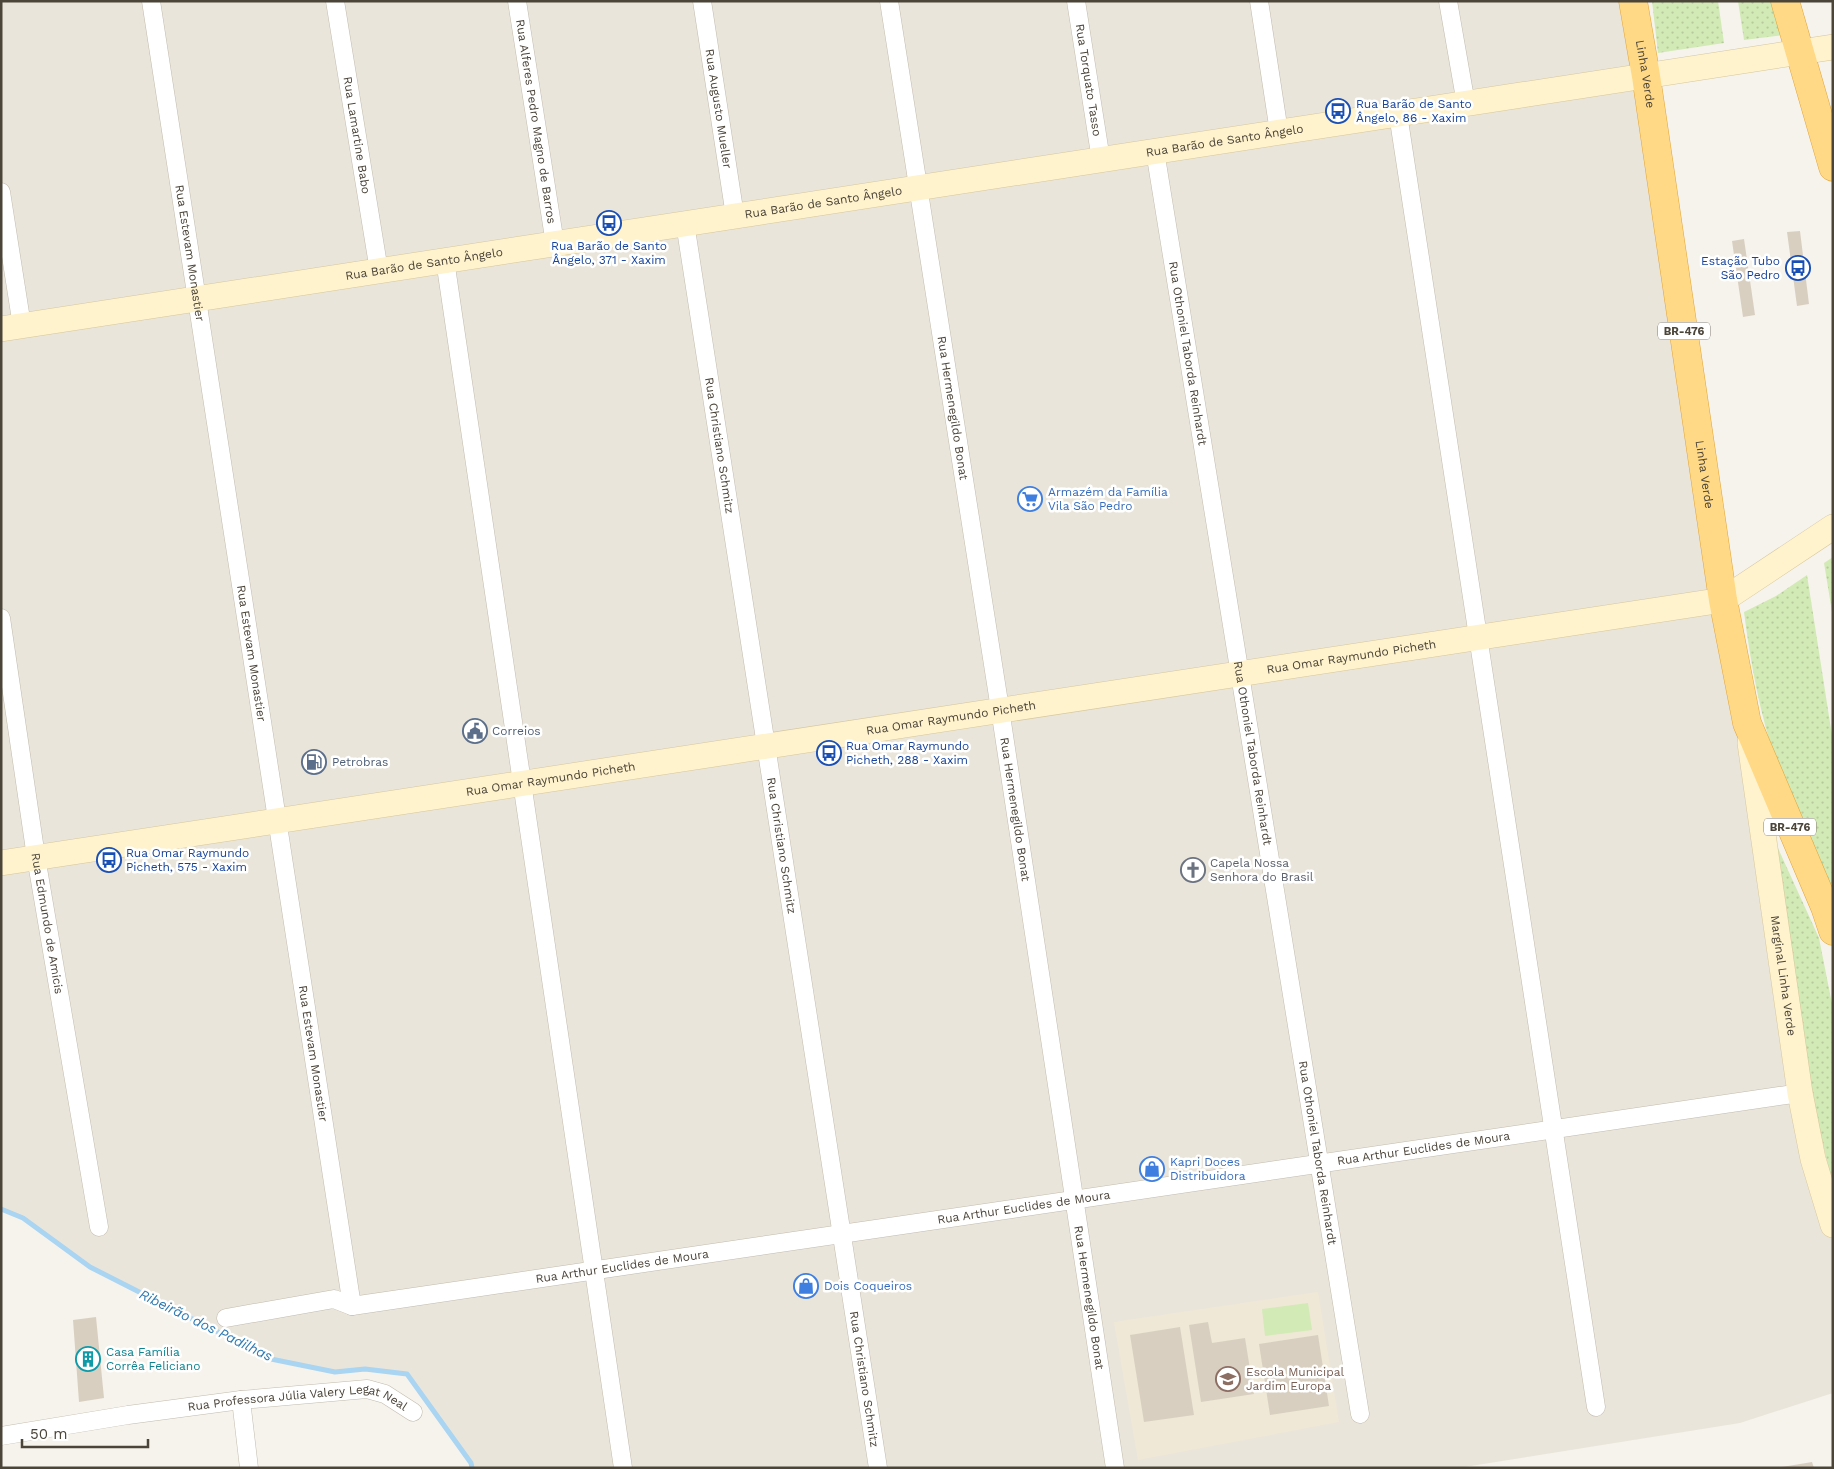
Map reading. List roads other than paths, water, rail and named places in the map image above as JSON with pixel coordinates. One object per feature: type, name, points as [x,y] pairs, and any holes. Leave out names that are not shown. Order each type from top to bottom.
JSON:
[{"type":"highway","name":"Linha Verde","points":[[1633,1],[1646,76],[1723,600],[1747,723],[1825,907],[1833,931]]},
{"type":"highway","points":[[1788,6],[1833,168]]},
{"type":"main road","name":"Rua Barão de Santo Ângelo","points":[[12,327],[1833,47]]},
{"type":"main road","points":[[1723,600],[1833,527]]},
{"type":"main road","name":"Rua Omar Raymundo Picheth","points":[[1,863],[1723,600]]},
{"type":"main road","name":"Marginal Linha Verde","points":[[1747,723],[1800,1093],[1813,1158],[1833,1225]]},
{"type":"street","name":"Rua Estevam Monastier","points":[[151,1],[352,1306]]},
{"type":"street","name":"Rua Lamartine Babo","points":[[335,1],[379,271]]},
{"type":"street","name":"Rua Alferes Pedro Magno de Barros","points":[[517,1],[555,244]]},
{"type":"street","name":"Rua Augusto Mueller","points":[[702,1],[735,216]]},
{"type":"street","name":"Rua Hermenegildo Bonat","points":[[889,1],[1000,709],[1115,1468]]},
{"type":"street","name":"Rua Torquato Tasso","points":[[1076,1],[1101,160]]},
{"type":"street","points":[[1259,1],[1279,132]]},
{"type":"street","points":[[1448,1],[1466,104]]},
{"type":"street","points":[[1398,114],[1596,1407]]},
{"type":"street","name":"Rua Othoniel Taborda Reinhardt","points":[[1156,151],[1360,1414]]},
{"type":"street","points":[[1,192],[12,327]]},
{"type":"street","name":"Rua Christiano Schmitz","points":[[685,224],[878,1468]]},
{"type":"street","points":[[445,260],[623,1468]]},
{"type":"street","name":"Rua Edmundo de Amicis","points":[[1,618],[36,858],[99,1227]]},
{"type":"street","name":"Rua Arthur Euclides de Moura","points":[[226,1318],[334,1300],[352,1306],[1800,1093]]},
{"type":"street","name":"Rua Professora Júlia Valery Legat Neal","points":[[1,1436],[128,1415],[241,1400],[367,1389],[385,1394],[413,1412]]},
{"type":"street","points":[[241,1400],[249,1468]]},
{"type":"waterway","name":"Ribeirão dos Padilhas","points":[[1,1209],[23,1218],[90,1267],[271,1359],[335,1372],[365,1369],[407,1374],[471,1463],[472,1468]]},
{"type":"place","name":"Rua Barão de Santo Ângelo, 86 - Xaxim","points":[[1338,111]]},
{"type":"place","name":"Rua Barão de Santo Ângelo, 371 - Xaxim","points":[[609,223]]},
{"type":"place","name":"Estação Tubo São Pedro","points":[[1798,268]]},
{"type":"place","name":"Armazém da Família Vila São Pedro","points":[[1030,499]]},
{"type":"place","name":"Correios","points":[[475,731]]},
{"type":"place","name":"Rua Omar Raymundo Picheth, 288 - Xaxim","points":[[829,753]]},
{"type":"place","name":"Petrobras","points":[[314,762]]},
{"type":"place","name":"Rua Omar Raymundo Picheth, 575 - Xaxim","points":[[109,860]]},
{"type":"place","name":"Capela Nossa Senhora do Brasil","points":[[1193,870]]},
{"type":"place","name":"Kapri Doces Distribuidora","points":[[1152,1169]]},
{"type":"place","name":"Dois Coqueiros","points":[[806,1286]]},
{"type":"place","name":"Casa Família Corrêa Feliciano","points":[[88,1359]]},
{"type":"place","name":"Escola Municipal Jardim Europa","points":[[1228,1379]]}]
